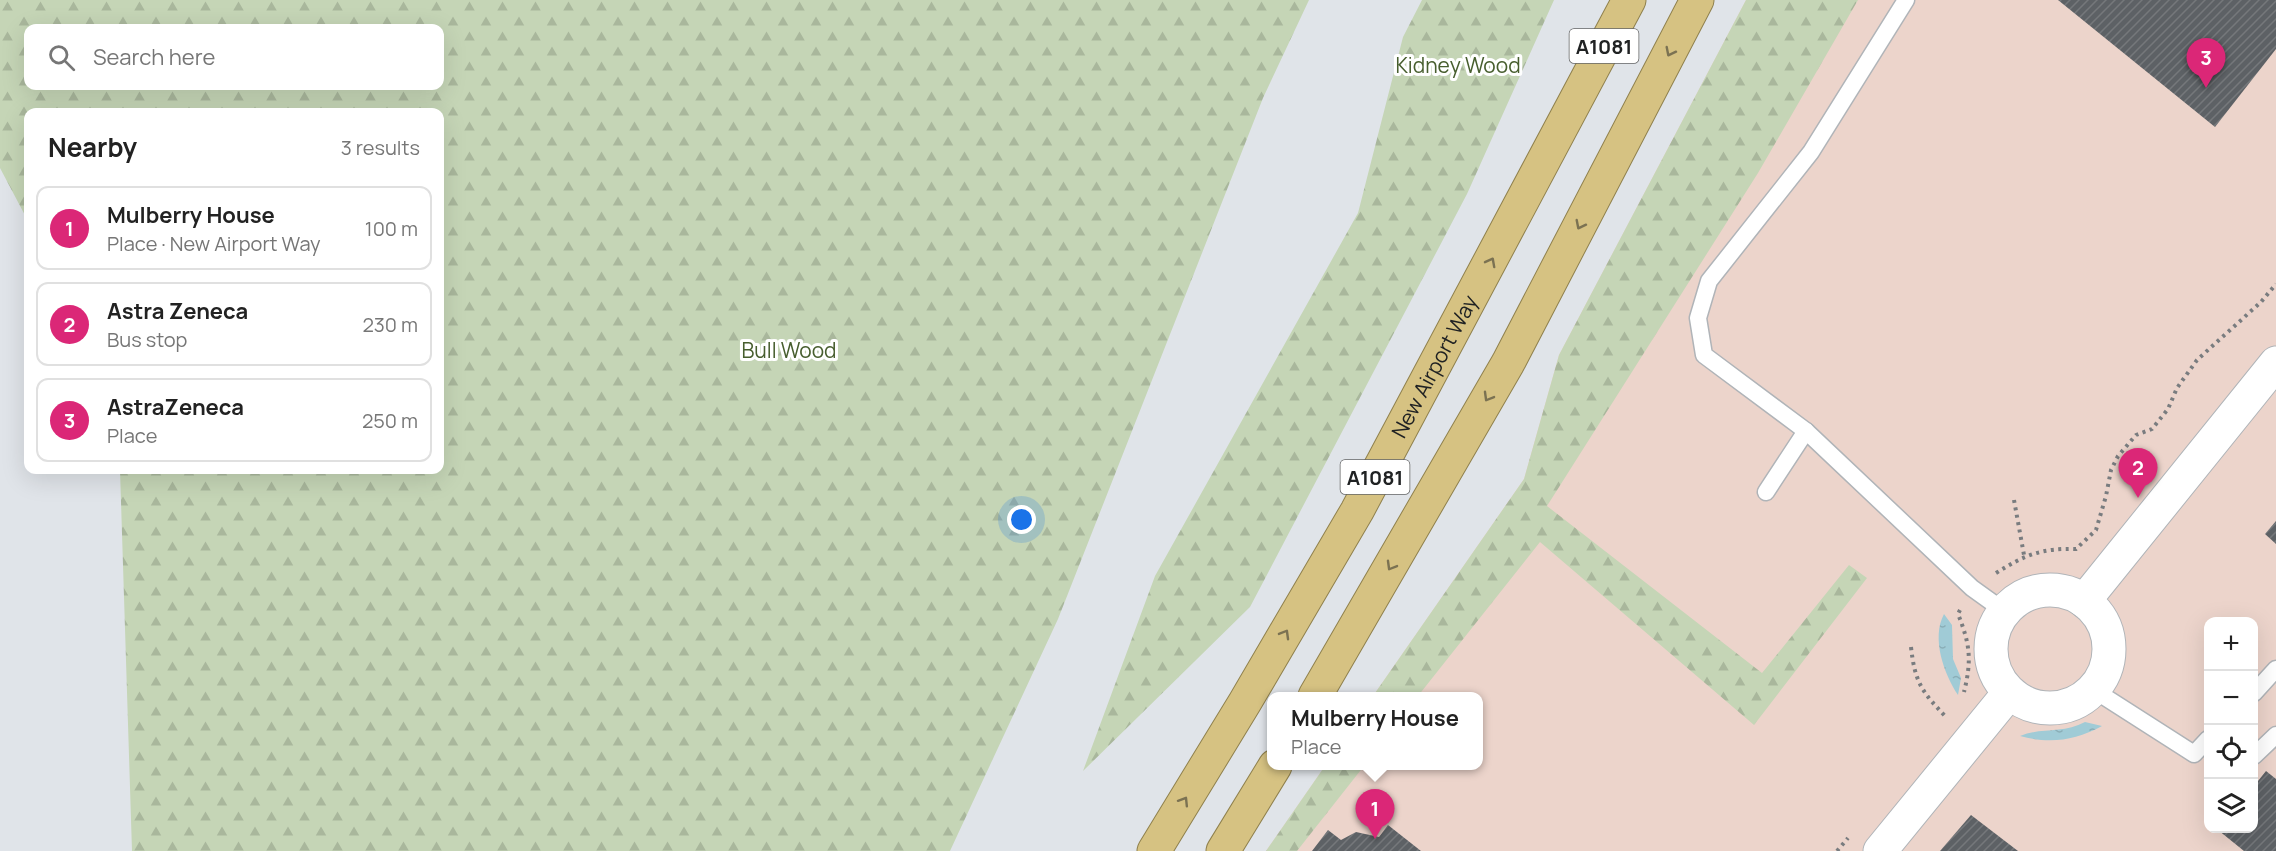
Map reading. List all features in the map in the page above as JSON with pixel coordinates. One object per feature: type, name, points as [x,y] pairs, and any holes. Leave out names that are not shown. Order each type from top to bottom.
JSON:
[{"type":"highway","name":"A1081","points":[[1580,92],[1611,0]]},
{"type":"highway","name":"New Airport Way","points":[[1154,851],[1357,511],[1629,0]]},
{"type":"highway","name":"A1081","points":[[1318,692],[1508,363],[1697,0]]},
{"type":"highway","points":[[1223,851],[1272,770]]},
{"type":"street","points":[[2084,601],[2276,363]]},
{"type":"street","points":[[2051,590],[2068,593],[2084,601],[2099,615],[2107,633],[2110,654],[2105,673],[2094,690],[2079,702],[2061,708],[2042,708],[2024,703],[2009,693],[1995,670],[1990,644],[1995,627],[2004,611],[2025,596],[2051,590]]},
{"type":"street","points":[[1880,851],[2009,693]]},
{"type":"lane","points":[[1906,0],[1811,152],[1709,281],[1698,318],[1704,355],[1806,431],[1972,588],[2004,611]]},
{"type":"lane","points":[[1766,492],[1806,431]]},
{"type":"lane","points":[[2258,688],[2276,669]]},
{"type":"lane","points":[[2094,690],[2201,758]]},
{"type":"lane","points":[[2258,751],[2276,735]]},
{"type":"path","points":[[1960,699],[1970,669],[1969,643],[1958,615],[1972,588],[2024,555],[2059,548],[2076,549],[2096,530],[2111,470],[2118,456],[2136,435],[2152,429],[2197,360],[2261,302],[2276,284]]},
{"type":"path","points":[[2014,500],[2024,555]]},
{"type":"path","points":[[1911,647],[1914,673],[1921,691],[1947,718]]},
{"type":"path","points":[[1940,727],[1952,712]]},
{"type":"path","points":[[1837,851],[1851,833]]},
{"type":"shaded area","points":[[1746,0],[2276,0],[2276,851],[1266,851],[1322,770],[1483,770],[1483,692],[1376,692],[1524,479],[1559,355]]},
{"type":"green space","name":"Bull Wood","points":[[0,0],[1309,0],[1263,98],[1058,619],[950,851],[132,851],[120,474],[444,474],[444,108],[24,108],[24,213],[0,168]]},
{"type":"green space","name":"Kidney Wood","points":[[1422,0],[1554,0],[1467,194],[1250,607],[1083,771],[1155,576],[1358,213],[1403,37]]},
{"type":"green space","points":[[1746,0],[1858,0],[1758,173],[1547,506],[1762,673],[1849,565],[1867,578],[1754,725],[1540,542],[1421,692],[1376,692],[1524,479],[1559,355]]},
{"type":"green space","points":[[1322,770],[1361,770],[1297,851],[1266,851]]},
{"type":"water","points":[[1944,614],[1952,625],[1953,659],[1961,678],[1958,695],[1948,677],[1939,645],[1940,624]]},
{"type":"water","points":[[2085,722],[2102,726],[2082,735],[2062,740],[2042,740],[2020,736],[2069,728]]},
{"type":"building","points":[[2058,0],[2276,0],[2276,49],[2215,127]]},
{"type":"building","points":[[2276,521],[2276,544],[2265,534]]},
{"type":"building","points":[[2266,771],[2276,779],[2276,851],[2244,851],[2222,833],[2258,833],[2258,781]]},
{"type":"building","points":[[1971,815],[2018,851],[1940,851]]},
{"type":"building","points":[[1388,825],[1421,851],[1312,851],[1328,830],[1341,840],[1356,832],[1379,837]]},
{"type":"place","name":"AstraZeneca","points":[[2206,88]]},
{"type":"place","name":"Astra Zeneca","points":[[2138,498]]},
{"type":"place","name":"Mulberry House","points":[[1375,839]]}]
